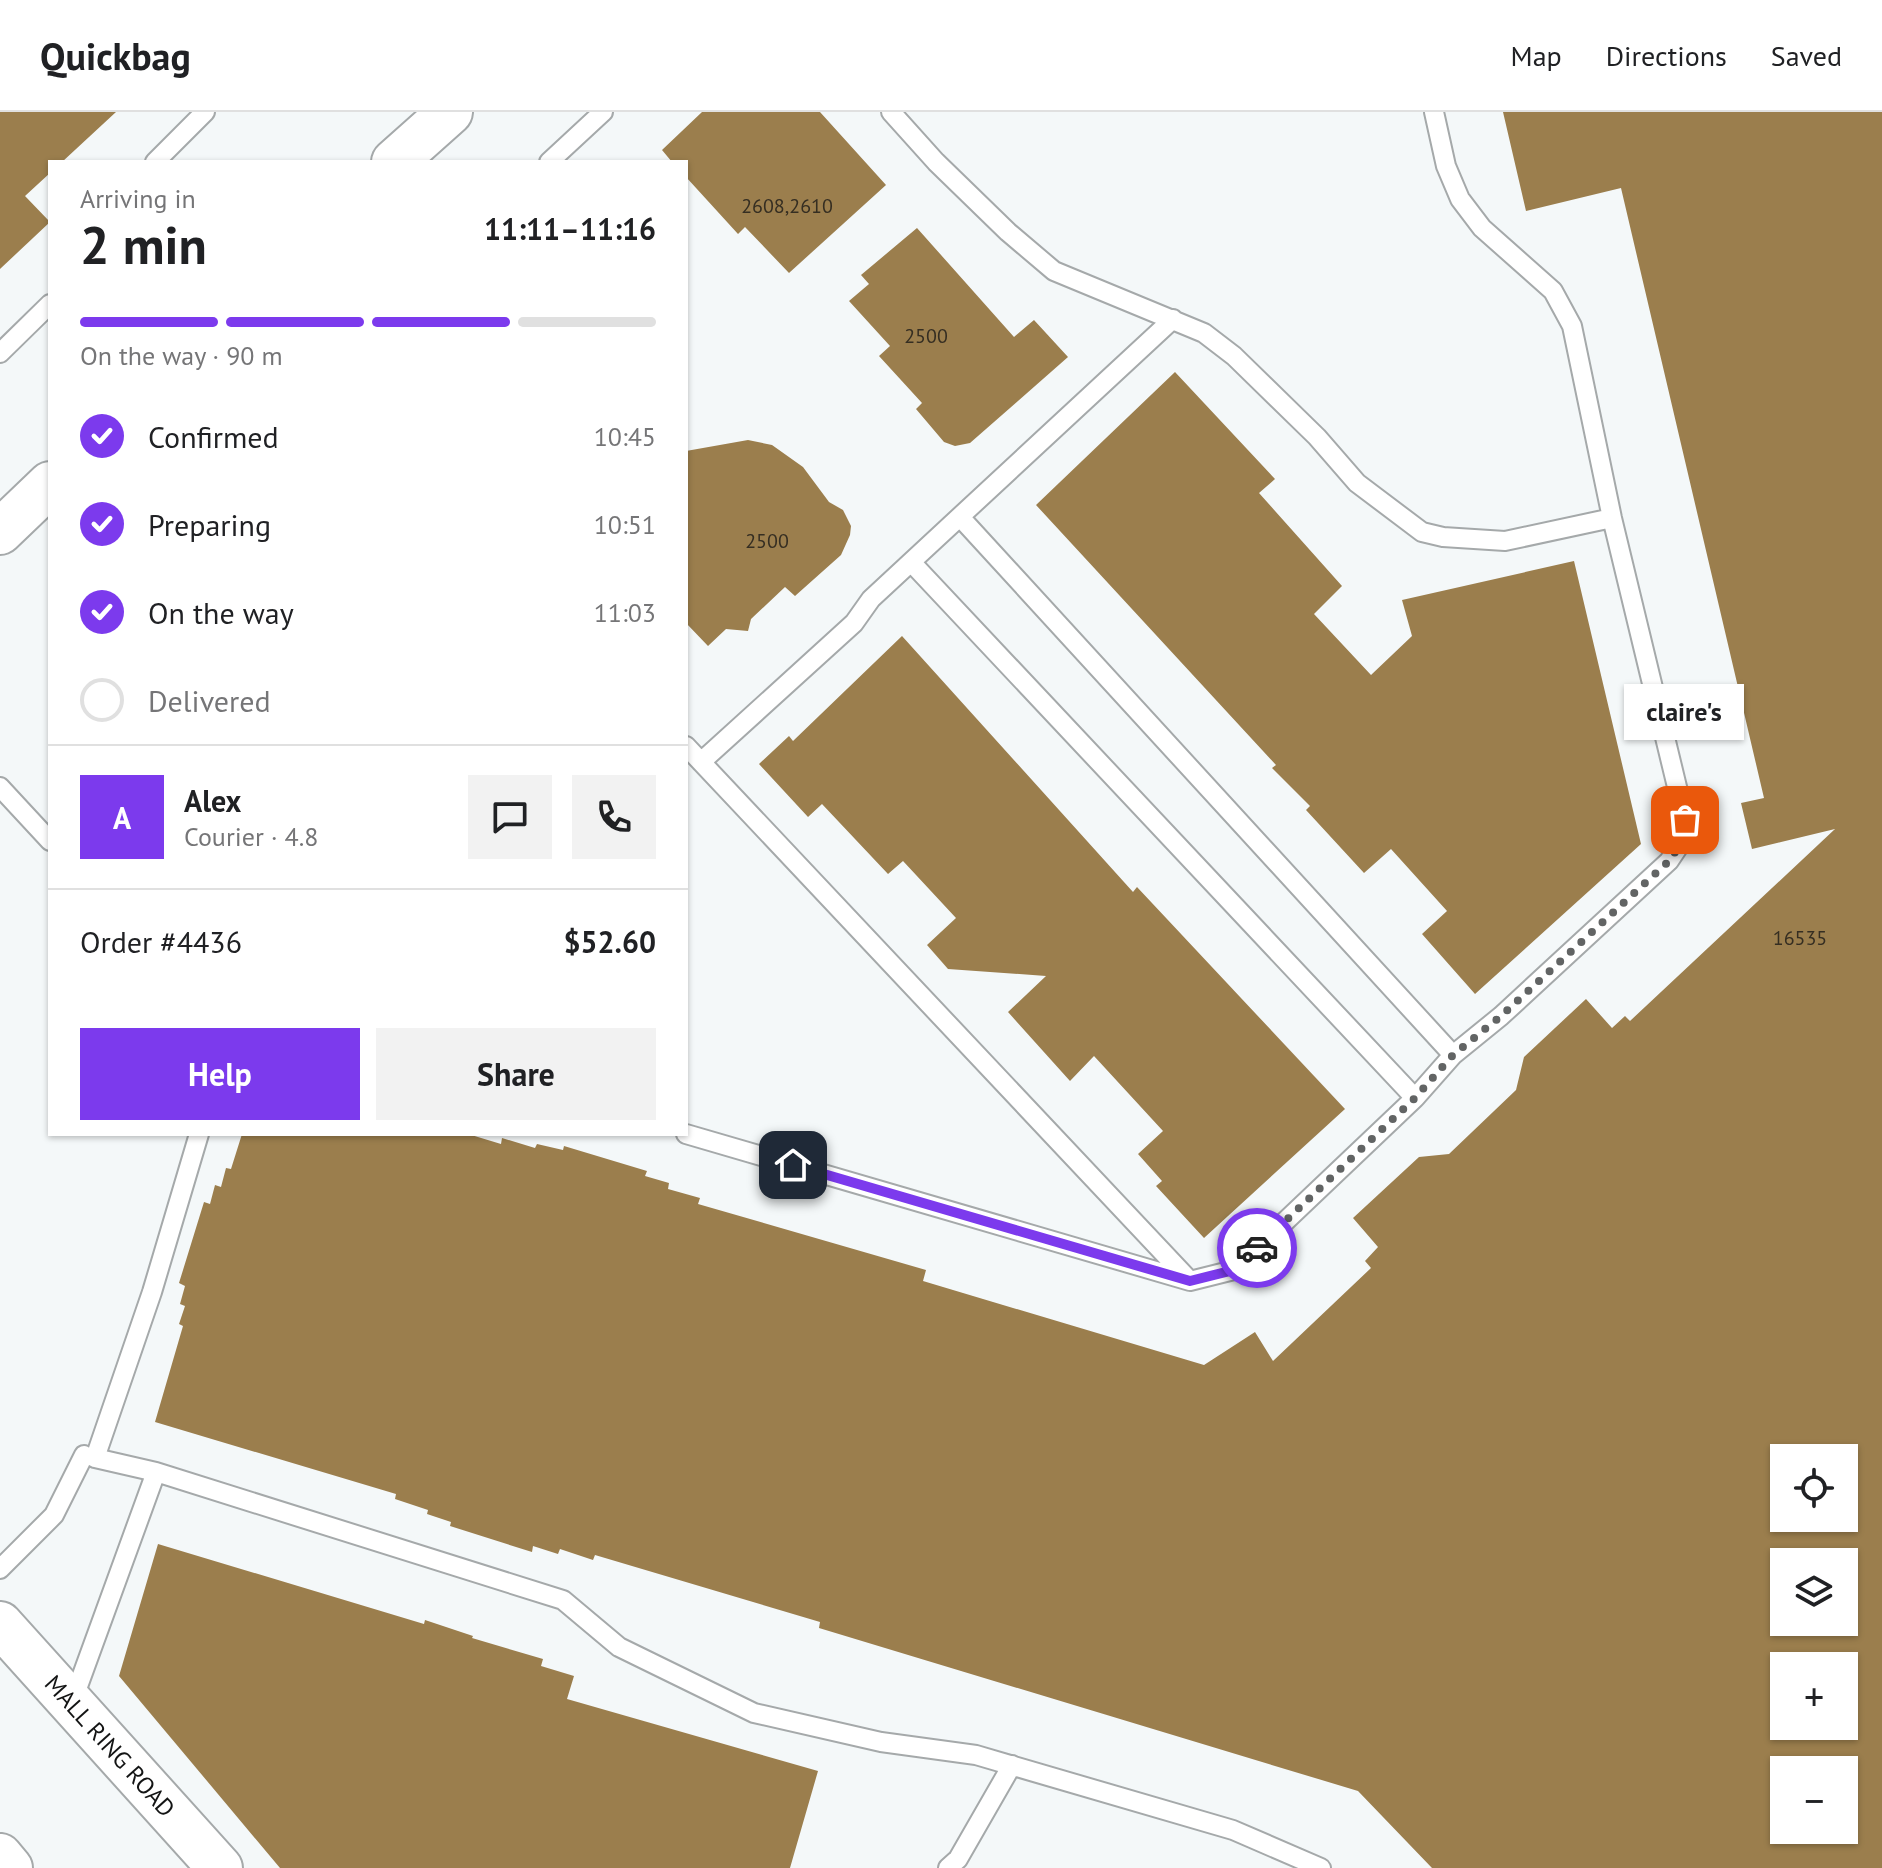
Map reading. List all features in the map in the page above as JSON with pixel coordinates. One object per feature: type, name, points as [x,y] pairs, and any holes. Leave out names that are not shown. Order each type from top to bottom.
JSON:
[{"type":"street","points":[[396,160],[450,112]]},
{"type":"street","points":[[0,532],[48,486]]},
{"type":"street","name":"MALL RING ROAD","points":[[0,1624],[220,1868]]},
{"type":"street","points":[[0,1856],[10,1868]]},
{"type":"lane","points":[[157,160],[205,112]]},
{"type":"lane","points":[[551,160],[603,112]]},
{"type":"lane","points":[[891,112],[936,162],[1008,232],[1054,271],[1204,333],[1234,356],[1317,437],[1357,483],[1422,532],[1443,537],[1505,541],[1612,518]]},
{"type":"lane","points":[[688,1135],[1190,1281],[1234,1270],[1415,1098],[1453,1055],[1501,1016],[1669,861],[1685,837],[1685,820],[1612,518],[1572,326],[1553,291],[1482,228],[1460,199],[1446,166],[1434,112]]},
{"type":"lane","points":[[0,353],[48,306]]},
{"type":"lane","points":[[701,762],[854,623],[871,599],[1173,319]]},
{"type":"lane","points":[[960,517],[1453,1055]]},
{"type":"lane","points":[[911,562],[1415,1098]]},
{"type":"lane","points":[[688,748],[1190,1281]]},
{"type":"lane","points":[[0,787],[48,839]]},
{"type":"lane","points":[[198,1136],[152,1292],[95,1458],[156,1472],[563,1600],[619,1647],[754,1713],[881,1742],[976,1755],[1233,1830],[1321,1868]]},
{"type":"lane","points":[[0,1569],[54,1515],[84,1455]]},
{"type":"lane","points":[[72,1703],[156,1472]]},
{"type":"lane","points":[[948,1868],[958,1859],[1012,1765]]},
{"type":"building","points":[[0,112],[116,112],[64,160],[48,160],[48,175],[25,196],[48,220],[48,224],[0,269]]},
{"type":"building","points":[[702,112],[820,112],[886,185],[789,273],[745,227],[738,234],[688,179],[688,160],[670,160],[662,150]]},
{"type":"building","points":[[1503,112],[1882,112],[1882,1868],[1432,1868],[1358,1791],[819,1628],[820,1622],[595,1555],[593,1560],[560,1549],[558,1554],[533,1546],[532,1552],[450,1526],[451,1522],[427,1514],[428,1510],[395,1499],[396,1494],[155,1422],[183,1326],[179,1324],[185,1306],[180,1304],[185,1286],[179,1283],[204,1202],[210,1204],[215,1185],[221,1187],[226,1168],[231,1169],[241,1136],[475,1136],[501,1144],[502,1138],[535,1148],[537,1144],[563,1150],[564,1146],[647,1171],[645,1176],[669,1183],[668,1189],[700,1198],[698,1204],[926,1270],[923,1281],[1204,1365],[1255,1332],[1273,1361],[1371,1268],[1365,1261],[1378,1247],[1353,1218],[1419,1157],[1449,1154],[1516,1090],[1524,1057],[1586,999],[1612,1028],[1625,1016],[1630,1021],[1835,829],[1752,849],[1741,803],[1764,798],[1621,188],[1526,211]]},
{"type":"building","points":[[917,228],[1014,337],[1034,320],[1068,357],[970,443],[955,446],[944,442],[916,409],[922,403],[879,356],[890,346],[849,301],[869,284],[861,275]]},
{"type":"building","points":[[1175,372],[1275,479],[1259,493],[1342,586],[1314,614],[1371,675],[1412,636],[1402,600],[1574,561],[1641,844],[1475,994],[1422,934],[1447,911],[1391,849],[1364,873],[1306,810],[1310,806],[1272,768],[1276,765],[1036,505]]},
{"type":"building","points":[[748,440],[772,445],[803,467],[829,502],[843,510],[851,526],[841,555],[795,596],[785,587],[751,619],[748,631],[726,629],[708,646],[688,625],[688,451]]},
{"type":"building","points":[[902,636],[1133,892],[1137,887],[1345,1109],[1204,1238],[1156,1186],[1162,1181],[1138,1154],[1163,1131],[1094,1056],[1070,1081],[1008,1012],[1046,976],[948,969],[927,945],[956,918],[903,861],[888,874],[822,804],[808,817],[759,764],[789,736],[793,741]]},
{"type":"building","points":[[158,1544],[424,1624],[425,1620],[543,1659],[541,1666],[574,1676],[567,1699],[818,1771],[790,1868],[280,1868],[119,1676]]},
{"type":"way so far","points":[[1257,1248],[1415,1098],[1453,1055],[1501,1016],[1669,861],[1685,837],[1685,820]]},
{"type":"place","name":"claire's","points":[[1685,820]]},
{"type":"route","points":[[793,1165],[1190,1281],[1234,1270],[1257,1248]]}]
